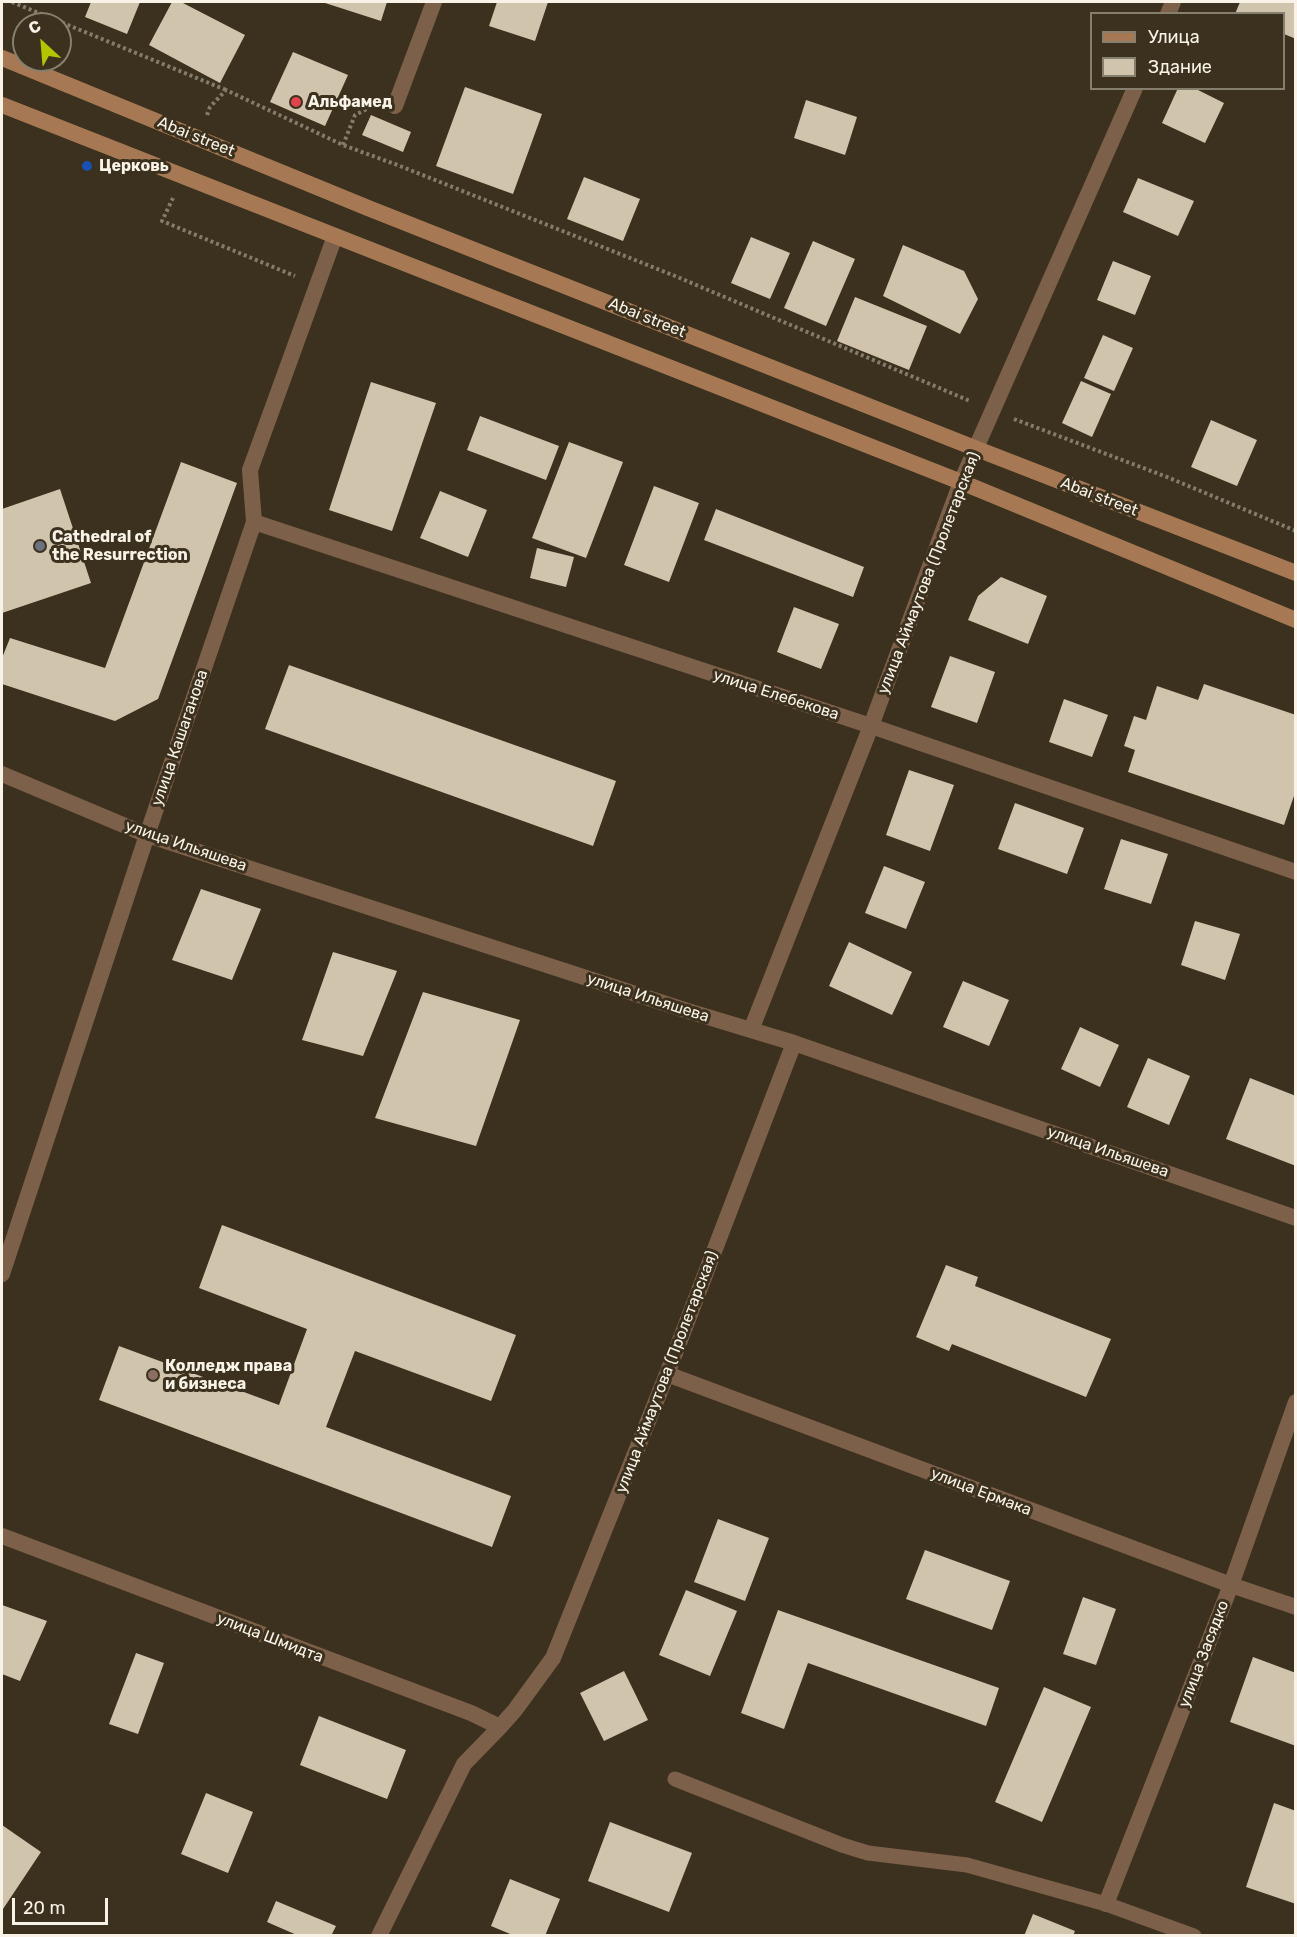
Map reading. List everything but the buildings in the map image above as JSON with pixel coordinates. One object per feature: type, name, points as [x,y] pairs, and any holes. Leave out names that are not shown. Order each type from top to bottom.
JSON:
[{"type":"main road","name":"Abai street","points":[[2,58],[368,208],[1296,573]]},
{"type":"main road","points":[[2,105],[961,482],[1296,620]]},
{"type":"street","points":[[395,106],[434,2]]},
{"type":"street","name":"улица Аймаутова (Пролетарская)","points":[[751,1030],[871,726],[961,482],[1134,90]]},
{"type":"street","name":"улица Кашаганова","points":[[2,1274],[147,834],[254,522],[250,470],[335,236]]},
{"type":"street","name":"улица Елебекова","points":[[254,522],[871,726],[1296,872]]},
{"type":"street","name":"улица Ильяшева","points":[[2,774],[147,834],[676,1008],[794,1043],[1296,1218]]},
{"type":"street","name":"улица Аймаутова (Пролетарская)","points":[[500,1726],[553,1658],[667,1374],[794,1043]]},
{"type":"street","name":"улица Ермака","points":[[667,1374],[1231,1586],[1296,1607]]},
{"type":"street","name":"улица Засядко","points":[[1106,1904],[1231,1586],[1296,1402]]},
{"type":"street","name":"улица Шмидта","points":[[2,1536],[471,1713],[500,1726]]},
{"type":"street","points":[[379,1935],[464,1764],[500,1726]]},
{"type":"lane","points":[[675,1779],[842,1845],[868,1853],[967,1864],[1106,1904],[1194,1935]]},
{"type":"path","points":[[12,2],[226,90],[343,145],[675,276],[993,411],[1167,477],[1296,531]]},
{"type":"path","points":[[198,138],[210,107],[226,90]]},
{"type":"path","points":[[343,145],[355,115],[371,106],[395,106]]},
{"type":"path","points":[[183,176],[162,221],[318,285]]},
{"type":"place","name":"Альфамед","points":[[296,102]]},
{"type":"place","name":"Церковь","points":[[87,166]]},
{"type":"place","name":"Cathedral of the Resurrection","points":[[40,546]]},
{"type":"place","name":"Колледж права и бизнеса","points":[[153,1375]]}]
